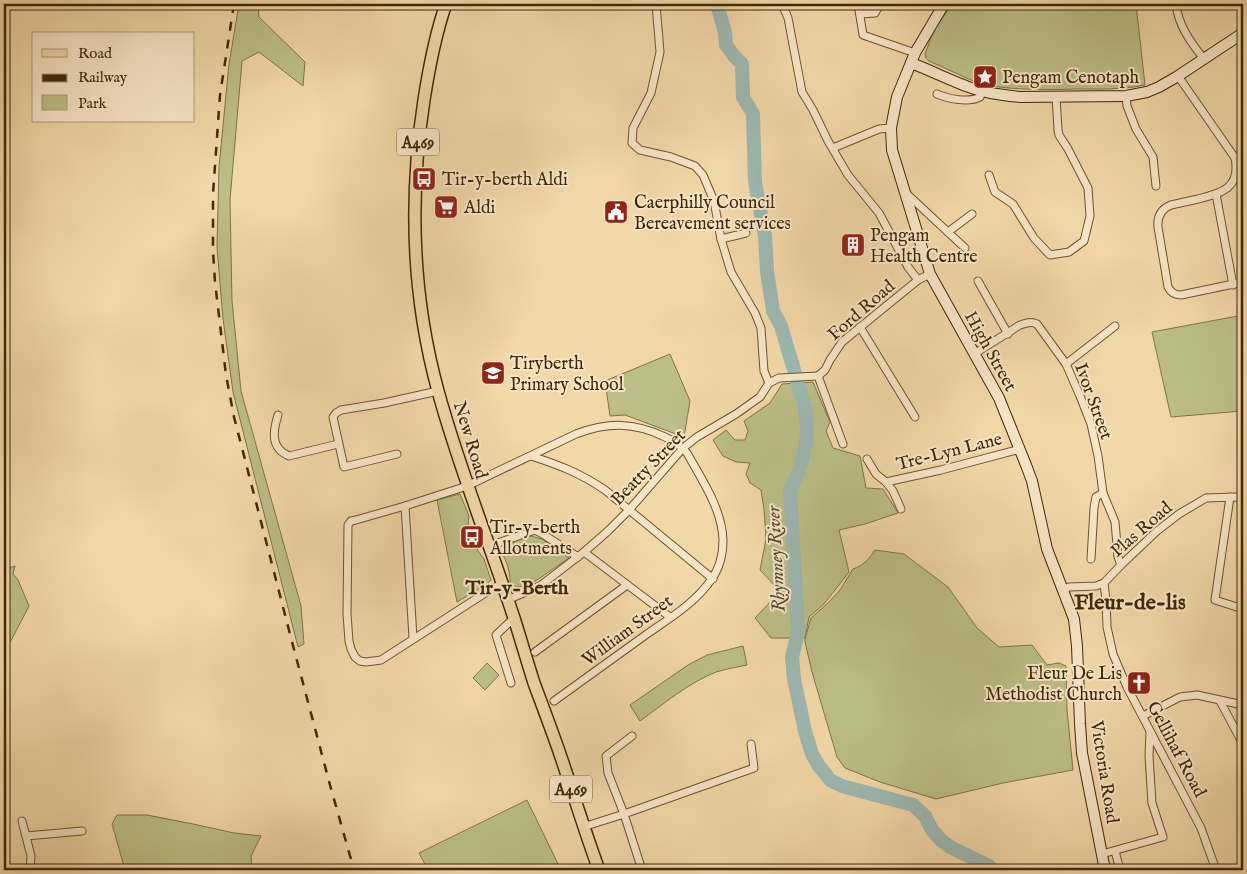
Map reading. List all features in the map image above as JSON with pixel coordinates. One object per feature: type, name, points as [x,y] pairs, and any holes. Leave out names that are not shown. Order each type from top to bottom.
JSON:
[{"type":"main road","name":"New Road","points":[[446,4],[430,65],[419,133],[415,187],[418,283],[424,333],[438,391],[467,486],[514,618],[524,654],[599,870]]},
{"type":"main road","name":"High Street","points":[[944,4],[913,58],[897,97],[891,128],[892,150],[930,274],[999,398],[1020,449],[1032,481],[1047,549],[1062,590]]},
{"type":"main road","points":[[913,58],[966,87],[982,92],[1020,97],[1126,96],[1147,92],[1159,87],[1243,33]]},
{"type":"main road","name":"Victoria Road","points":[[1062,590],[1074,618],[1082,753],[1105,870]]},
{"type":"street","points":[[656,4],[660,52],[651,93],[633,128],[632,143],[640,150],[671,157],[695,166],[703,175],[714,201],[721,239],[731,272],[755,313],[761,328],[764,371],[769,384]]},
{"type":"street","points":[[782,4],[788,18],[802,92],[848,175],[878,213],[908,267],[918,280]]},
{"type":"street","points":[[858,4],[863,35],[913,58]]},
{"type":"street","points":[[860,14],[876,13],[880,4]]},
{"type":"street","points":[[1176,4],[1179,20],[1183,28],[1204,59]]},
{"type":"street","points":[[1178,76],[1235,158],[1236,170],[1233,181],[1226,189],[1216,194],[1167,206],[1160,213],[1158,227],[1168,287],[1174,294],[1181,295],[1243,282]]},
{"type":"street","points":[[937,94],[946,98],[974,100],[980,97],[982,92]]},
{"type":"street","points":[[1126,96],[1127,106],[1136,129],[1153,157],[1156,186]]},
{"type":"street","points":[[988,175],[995,192],[1013,204],[1034,238],[1050,254],[1069,252],[1084,241],[1090,216],[1088,188],[1058,130],[1056,97]]},
{"type":"street","points":[[833,148],[879,128],[891,128]]},
{"type":"street","points":[[905,192],[965,248]]},
{"type":"street","points":[[1216,194],[1233,284]]},
{"type":"street","points":[[948,232],[972,214]]},
{"type":"street","points":[[721,239],[746,234]]},
{"type":"street","name":"Ford Road","points":[[815,376],[825,370],[842,342],[918,280],[930,274]]},
{"type":"street","points":[[978,281],[1008,334]]},
{"type":"street","name":"Ivor Street","points":[[974,354],[1020,325],[1033,322],[1037,324],[1066,364],[1091,424],[1103,493],[1114,522],[1118,557],[1122,565]]},
{"type":"street","points":[[1066,364],[1115,326]]},
{"type":"street","points":[[860,327],[915,417]]},
{"type":"street","points":[[815,376],[843,444]]},
{"type":"street","name":"Beatty Street","points":[[507,600],[540,586],[578,557],[608,532],[683,448],[760,397],[769,384],[779,378],[815,376]]},
{"type":"street","points":[[397,454],[344,467],[333,418],[336,413],[341,410],[384,404],[438,391]]},
{"type":"street","points":[[278,415],[274,436],[280,451],[289,456],[338,444]]},
{"type":"street","points":[[502,584],[413,638],[381,660],[360,661],[351,649],[346,614],[348,525],[351,521],[467,486],[591,428],[625,425],[661,435],[683,448]]},
{"type":"street","name":"William Street","points":[[554,701],[694,600],[712,579],[720,565],[723,540],[720,518],[705,486],[683,448]]},
{"type":"street","name":"Tre-Lyn Lane","points":[[886,482],[1020,449]]},
{"type":"street","points":[[531,456],[562,466],[581,475],[604,490],[712,579]]},
{"type":"street","name":"Tre-Lyn Lane","points":[[867,459],[876,474],[893,491],[901,509]]},
{"type":"street","points":[[1091,559],[1094,508],[1096,497],[1103,493]]},
{"type":"street","points":[[1230,497],[1215,600],[1243,609]]},
{"type":"street","name":"Plas Road","points":[[1104,583],[1158,530],[1179,514],[1206,498],[1236,497],[1243,499]]},
{"type":"street","points":[[405,506],[413,638]]},
{"type":"street","points":[[498,543],[535,530],[578,557]]},
{"type":"street","points":[[584,552],[670,617]]},
{"type":"street","points":[[1062,590],[1069,587],[1096,586],[1104,583]]},
{"type":"street","name":"Gellihaf Road","points":[[1104,583],[1107,626],[1113,654],[1127,687],[1201,828],[1216,870]]},
{"type":"street","points":[[535,652],[627,585]]},
{"type":"street","points":[[511,683],[496,635],[514,618]]},
{"type":"street","points":[[1143,716],[1180,697],[1197,695],[1243,705]]},
{"type":"street","points":[[1220,701],[1243,744]]},
{"type":"street","points":[[1102,854],[1162,837],[1152,804],[1149,756],[1150,731]]},
{"type":"street","points":[[632,736],[606,756],[608,773],[624,814],[642,870]]},
{"type":"street","points":[[584,827],[754,768],[751,744]]},
{"type":"street","points":[[22,821],[31,856],[30,870]]},
{"type":"street","points":[[26,836],[82,831]]},
{"type":"street","points":[[1114,851],[1120,870]]},
{"type":"green space","points":[[239,4],[258,4],[259,17],[305,62],[303,86],[259,52],[242,61],[230,200],[232,301],[241,391],[301,606],[304,644],[298,647],[233,392],[223,319],[217,247],[219,167],[229,64]]},
{"type":"green space","points":[[949,4],[1136,4],[1145,85],[1110,89],[1044,90],[1012,88],[991,86],[991,73],[979,71],[977,82],[971,80],[926,58],[925,54],[933,32],[951,5]]},
{"type":"green space","points":[[1243,315],[1243,414],[1242,411],[1171,417],[1152,332]]},
{"type":"green space","points":[[670,354],[690,401],[684,437],[625,415],[610,416],[605,381]]},
{"type":"green space","points":[[813,382],[830,422],[826,431],[833,448],[860,456],[866,488],[883,489],[898,513],[839,530],[849,572],[824,604],[809,617],[805,638],[771,638],[755,618],[775,597],[777,588],[760,570],[766,539],[761,490],[750,483],[746,474],[750,463],[736,462],[723,456],[713,440],[726,430],[735,440],[745,440],[748,431],[744,421],[770,403],[782,384]]},
{"type":"green space","points":[[460,494],[469,516],[468,524],[472,534],[470,535],[471,540],[473,540],[484,559],[491,580],[457,602],[437,500]]},
{"type":"green space","points":[[531,536],[542,539],[569,558],[526,586],[510,587],[508,567],[499,549],[504,550],[508,555],[513,554],[512,546],[515,540]]},
{"type":"green space","points":[[875,550],[904,554],[948,587],[977,628],[999,647],[1032,645],[1047,665],[1059,663],[1066,666],[1067,710],[1073,770],[1003,783],[936,799],[880,782],[845,768],[837,757],[812,672],[805,639],[811,618],[840,590],[853,569],[866,561]]},
{"type":"green space","points":[[15,566],[13,574],[18,580],[29,606],[4,654],[4,570]]},
{"type":"green space","points":[[743,646],[747,665],[706,676],[676,694],[640,721],[630,705],[688,665],[707,655]]},
{"type":"green space","points":[[487,663],[499,675],[485,690],[473,678]]},
{"type":"green space","points":[[527,800],[560,868],[555,870],[428,870],[419,853]]},
{"type":"green space","points":[[117,815],[147,815],[234,833],[261,836],[251,856],[252,870],[125,870],[112,824]]},
{"type":"waterway","name":"Rhymney River","points":[[718,4],[725,32],[726,45],[742,64],[743,97],[753,114],[755,182],[765,236],[767,271],[773,311],[781,326],[805,407],[806,444],[799,471],[790,490],[798,628],[792,657],[794,679],[812,754],[830,780],[842,786],[913,805],[925,816],[932,830],[941,840],[950,847],[989,866],[993,870]]},
{"type":"railway","points":[[234,4],[220,95],[213,194],[215,282],[226,375],[234,417],[291,638],[354,870]]},
{"type":"place","name":"Pengam Cenotaph","points":[[985,77]]},
{"type":"place","name":"Tir-y-berth Aldi","points":[[424,179]]},
{"type":"place","name":"Aldi","points":[[446,207]]},
{"type":"place","name":"Caerphilly Council Bereavement services","points":[[616,212]]},
{"type":"place","name":"Pengam Health Centre","points":[[853,245]]},
{"type":"place","name":"Tiryberth Primary School","points":[[493,373]]},
{"type":"place","name":"Tir-y-berth Allotments","points":[[472,537]]},
{"type":"place","name":"Fleur De Lis Methodist Church","points":[[1139,683]]},
{"type":"district","name":"Tir-y-Berth","points":[[517,587]]},
{"type":"district","name":"Fleur-de-lis","points":[[1130,601]]}]
